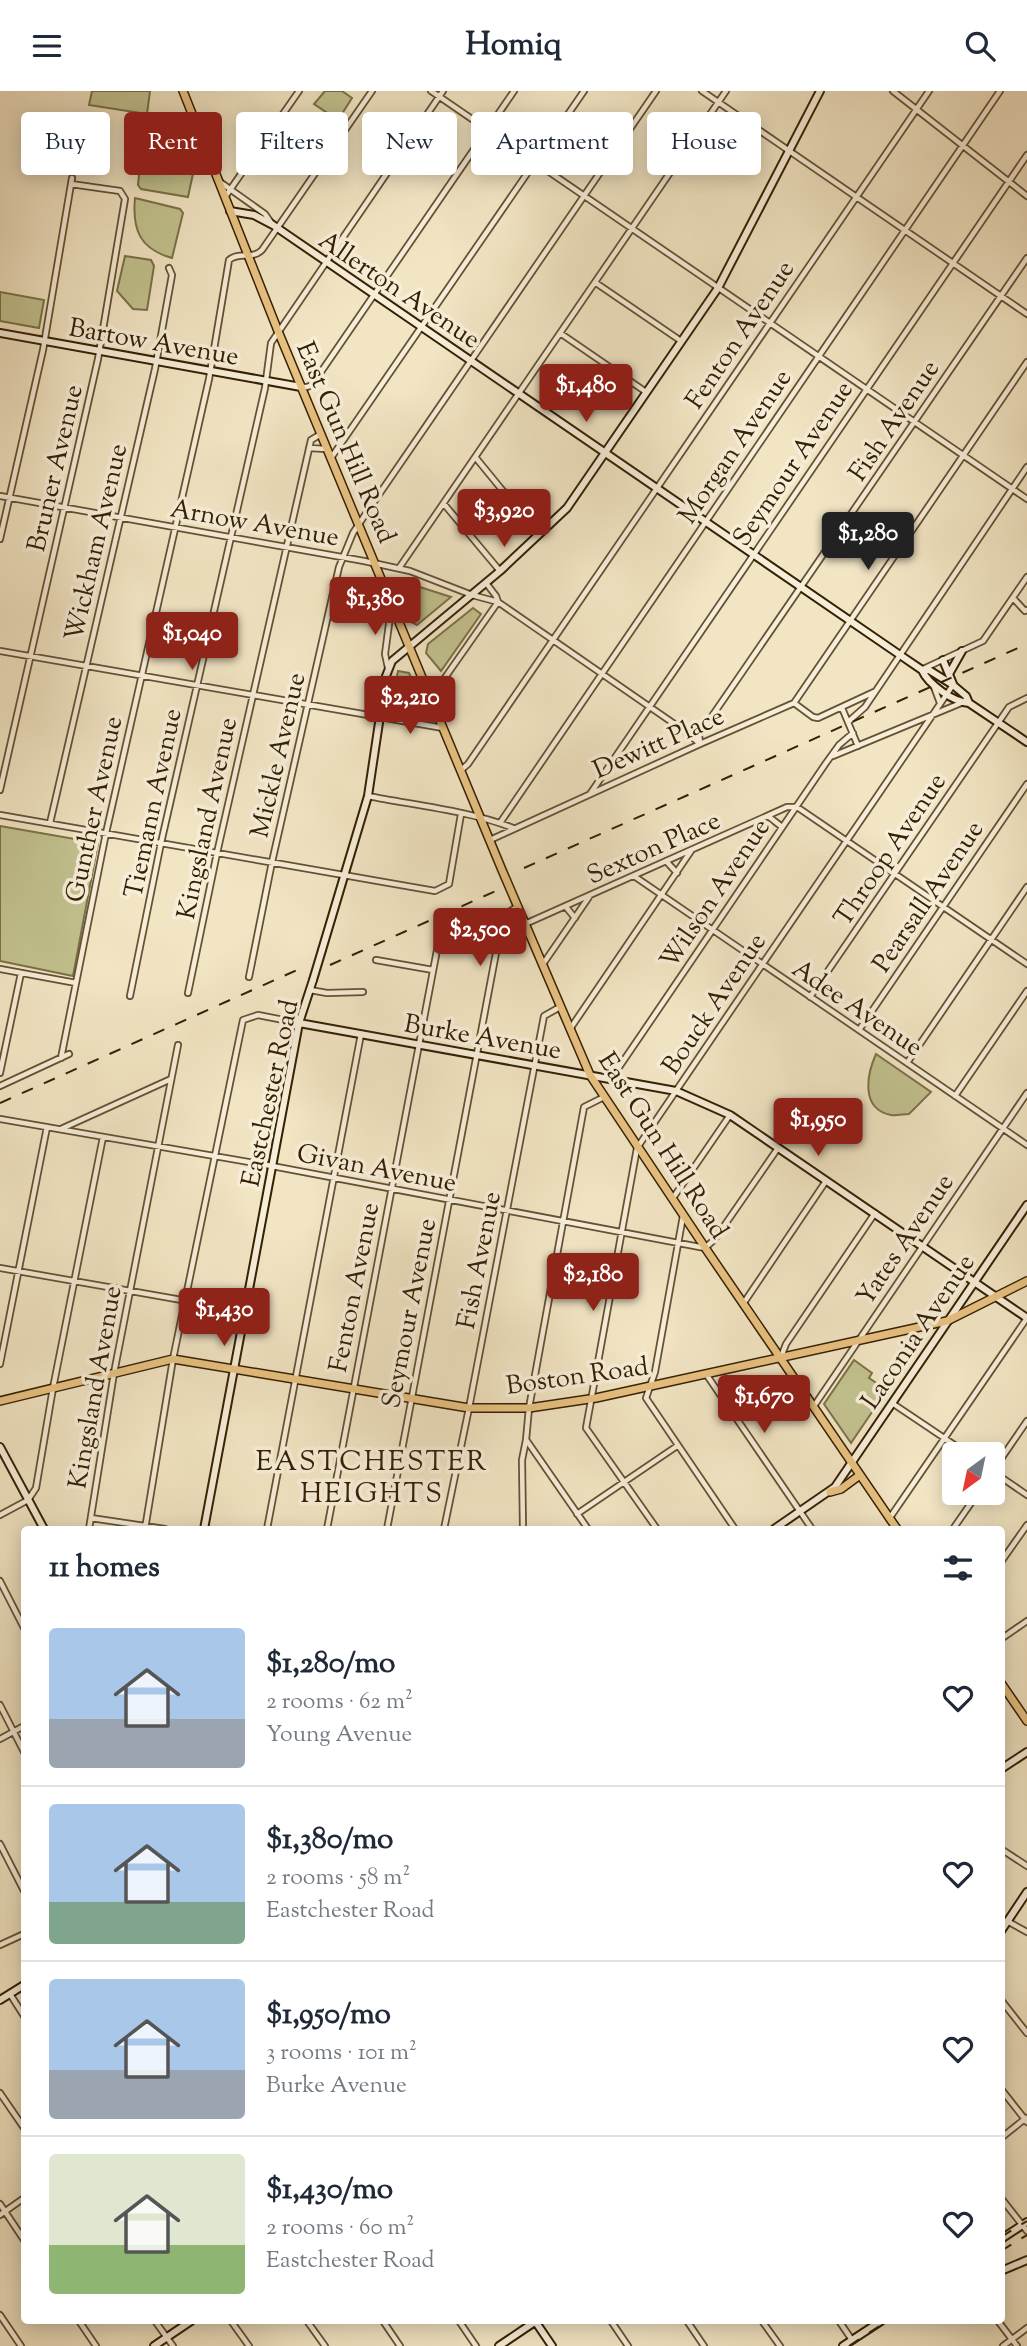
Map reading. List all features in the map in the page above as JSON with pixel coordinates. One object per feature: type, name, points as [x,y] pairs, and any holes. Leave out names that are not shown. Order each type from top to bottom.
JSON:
[{"type":"main road","name":"East Gun Hill Road","points":[[183,91],[301,387],[590,1075],[895,1526]]},
{"type":"main road","points":[[388,668],[391,661],[500,571],[567,508],[718,288],[820,91]]},
{"type":"main road","name":"Allerton Avenue","points":[[230,211],[254,215],[275,226],[922,670],[932,683],[1027,742]]},
{"type":"main road","name":"Bartow Avenue","points":[[0,333],[301,387]]},
{"type":"main road","points":[[949,674],[962,651]]},
{"type":"main road","points":[[943,660],[953,685]]},
{"type":"main road","name":"Eastchester Road","points":[[205,1526],[299,1023],[368,796],[388,668]]},
{"type":"main road","name":"Allerton Avenue","points":[[922,670],[929,670],[953,685],[966,696],[965,703]]},
{"type":"main road","name":"Burke Avenue","points":[[299,1023],[676,1091],[730,1115],[1027,1318]]},
{"type":"main road","name":"Laconia Avenue","points":[[778,1526],[830,1492],[1027,1205]]},
{"type":"main road","name":"Boston Road","points":[[0,1401],[173,1359],[469,1408],[529,1408],[650,1387],[947,1321],[1027,1281]]},
{"type":"main road","points":[[0,1447],[42,1526]]},
{"type":"main road","points":[[830,1492],[841,1489],[860,1475]]},
{"type":"main road","points":[[1005,1689],[1027,1721]]},
{"type":"main road","points":[[1005,1766],[1027,1752]]},
{"type":"main road","points":[[1005,1924],[1027,1892]]},
{"type":"main road","points":[[0,2000],[21,1987]]},
{"type":"main road","points":[[1005,2237],[1026,2226]]},
{"type":"main road","points":[[1005,2269],[1027,2260]]},
{"type":"main road","points":[[154,2346],[186,2324]]},
{"type":"main road","points":[[499,2346],[531,2324]]},
{"type":"main road","points":[[537,2324],[552,2346]]},
{"type":"main road","points":[[843,2346],[876,2324]]},
{"type":"street","points":[[225,198],[299,91]]},
{"type":"street","points":[[248,256],[260,253],[275,226],[372,91]]},
{"type":"street","points":[[431,91],[471,119]]},
{"type":"street","name":"Tiemann Avenue","points":[[130,996],[161,843],[266,380],[271,343],[443,91]]},
{"type":"street","points":[[499,112],[514,91]]},
{"type":"street","points":[[570,112],[584,91]]},
{"type":"street","name":"Mickle Avenue","points":[[249,977],[272,862],[342,557],[359,524],[656,91]]},
{"type":"street","points":[[702,91],[1027,314]]},
{"type":"street","points":[[399,568],[726,91]]},
{"type":"street","points":[[893,91],[1027,196]]},
{"type":"street","name":"Fenton Avenue","points":[[461,771],[929,91]]},
{"type":"street","name":"Morgan Avenue","points":[[500,823],[1000,91]]},
{"type":"street","points":[[301,387],[312,385],[471,153]]},
{"type":"street","name":"Seymour Avenue","points":[[590,794],[1027,155]]},
{"type":"street","points":[[331,458],[527,175]]},
{"type":"street","points":[[553,175],[1027,499]]},
{"type":"street","name":"Allerton Avenue","points":[[218,180],[265,214],[275,226]]},
{"type":"street","name":"Bruner Avenue","points":[[0,790],[100,351],[125,199],[120,191],[71,181],[44,341]]},
{"type":"street","name":"Gunther Avenue","points":[[61,1058],[106,833],[211,370],[229,260],[235,256],[248,256]]},
{"type":"street","name":"Fish Avenue","points":[[700,744],[701,732],[1027,258]]},
{"type":"street","name":"Wickham Avenue","points":[[50,823],[156,361],[172,275],[169,268]]},
{"type":"street","points":[[596,283],[681,341]]},
{"type":"street","points":[[561,333],[646,392]]},
{"type":"street","points":[[0,539],[44,341]]},
{"type":"street","points":[[875,691],[818,718],[794,703],[1027,362]]},
{"type":"street","name":"Kingsland Avenue","points":[[188,993],[309,448],[311,440],[321,434]]},
{"type":"street","points":[[309,448],[327,449]]},
{"type":"street","points":[[475,457],[503,492],[548,526]]},
{"type":"street","points":[[848,722],[865,707],[1027,467]]},
{"type":"street","name":"Arnow Avenue","points":[[0,496],[399,568],[498,602],[650,706],[700,744]]},
{"type":"street","points":[[444,504],[500,571]]},
{"type":"street","points":[[922,670],[983,641],[1027,577]]},
{"type":"street","name":"Arnow Avenue","points":[[486,583],[498,602]]},
{"type":"street","points":[[1013,598],[1026,611]]},
{"type":"street","points":[[429,694],[437,689],[498,602]]},
{"type":"street","name":"Eastchester Road","points":[[388,668],[385,652],[392,605]]},
{"type":"street","points":[[0,651],[443,728]]},
{"type":"street","points":[[932,683],[940,703]]},
{"type":"street","name":"Bouck Avenue","points":[[655,1526],[586,1428],[638,1148],[953,685]]},
{"type":"street","name":"Throop Avenue","points":[[810,997],[1009,707],[1027,698]]},
{"type":"street","name":"Dewitt Place","points":[[490,840],[794,703]]},
{"type":"street","points":[[830,758],[965,703]]},
{"type":"street","points":[[842,708],[858,746]]},
{"type":"street","points":[[907,727],[919,734]]},
{"type":"street","name":"Wilson Avenue","points":[[611,1079],[839,745],[853,733]]},
{"type":"street","name":"Pearsall Avenue","points":[[859,1030],[1027,784]]},
{"type":"street","points":[[368,796],[461,814],[514,828]]},
{"type":"street","name":"Sexton Place","points":[[526,924],[788,807],[797,807]]},
{"type":"street","points":[[797,807],[1027,964]]},
{"type":"street","points":[[0,815],[426,891],[442,889],[449,884],[461,814]]},
{"type":"street","points":[[768,816],[782,827]]},
{"type":"street","points":[[570,1030],[691,850]]},
{"type":"street","points":[[666,861],[677,873]]},
{"type":"street","name":"Adee Avenue","points":[[634,876],[1027,1145]]},
{"type":"street","points":[[907,1063],[1027,887]]},
{"type":"street","points":[[543,964],[590,897]]},
{"type":"street","name":"Seymour Avenue","points":[[388,1526],[503,916],[518,907]]},
{"type":"street","points":[[566,907],[575,918]]},
{"type":"street","name":"Fenton Avenue","points":[[328,1526],[440,929]]},
{"type":"street","points":[[376,960],[433,970]]},
{"type":"street","points":[[0,969],[76,983]]},
{"type":"street","points":[[0,1073],[21,973]]},
{"type":"street","points":[[310,990],[327,993],[363,992]]},
{"type":"street","points":[[955,1096],[1027,991]]},
{"type":"street","name":"Fish Avenue","points":[[445,1526],[544,1016],[560,1007]]},
{"type":"street","name":"Burke Avenue","points":[[214,1156],[243,1020],[258,1015],[299,1023]]},
{"type":"street","points":[[268,1526],[361,1033]]},
{"type":"street","name":"Kingsland Avenue","points":[[90,1526],[114,1373],[177,1045]]},
{"type":"street","points":[[0,1086],[69,1054]]},
{"type":"street","points":[[59,1129],[172,1079]]},
{"type":"street","name":"Yates Avenue","points":[[813,1407],[1027,1093]]},
{"type":"street","points":[[523,1526],[522,1460],[529,1408],[584,1107],[604,1097]]},
{"type":"street","points":[[672,1199],[730,1115]]},
{"type":"street","name":"Givan Avenue","points":[[0,1119],[272,1166],[705,1248]]},
{"type":"street","points":[[0,1364],[47,1127]]},
{"type":"street","points":[[0,1515],[28,1500],[36,1488],[103,1137]]},
{"type":"street","points":[[705,1248],[715,1239],[778,1147]]},
{"type":"street","points":[[145,1526],[173,1359],[214,1156]]},
{"type":"street","points":[[743,1304],[826,1180]]},
{"type":"street","points":[[780,1358],[785,1344],[875,1213]]},
{"type":"street","points":[[683,1216],[655,1372],[646,1398],[733,1526]]},
{"type":"street","points":[[0,1268],[244,1311]]},
{"type":"street","points":[[890,1519],[1027,1318]]},
{"type":"street","points":[[706,1374],[810,1526]]},
{"type":"street","points":[[892,1403],[950,1442]]},
{"type":"street","points":[[1005,1452],[1027,1421]]},
{"type":"street","points":[[526,1440],[586,1526]]},
{"type":"street","points":[[577,1514],[677,1445]]},
{"type":"street","points":[[1005,1480],[1027,1495]]},
{"type":"street","points":[[955,1526],[970,1505]]},
{"type":"street","points":[[91,1518],[134,1526]]},
{"type":"street","points":[[1005,1556],[1027,1525]]},
{"type":"street","points":[[0,1581],[21,1622]]},
{"type":"street","points":[[1005,1636],[1027,1621]]},
{"type":"street","points":[[0,1705],[21,1746]]},
{"type":"street","points":[[0,1739],[21,1728]]},
{"type":"street","points":[[0,1844],[21,1885]]},
{"type":"street","points":[[1005,1852],[1027,1866]]},
{"type":"street","points":[[1007,1921],[1027,1932]]},
{"type":"street","points":[[0,1945],[21,1935]]},
{"type":"street","points":[[10,1994],[21,2011]]},
{"type":"street","points":[[1005,2005],[1027,2033]]},
{"type":"street","points":[[0,2093],[21,2124]]},
{"type":"street","points":[[1005,2094],[1026,2119],[1005,2135]]},
{"type":"street","points":[[3,2213],[21,2201]]},
{"type":"street","points":[[1005,2202],[1026,2226]]},
{"type":"street","points":[[0,2204],[3,2213],[21,2236]]},
{"type":"street","points":[[0,2315],[21,2346]]},
{"type":"street","points":[[81,2324],[96,2346]]},
{"type":"street","points":[[157,2324],[173,2346]]},
{"type":"street","points":[[233,2324],[249,2346]]},
{"type":"street","points":[[309,2324],[325,2346]]},
{"type":"street","points":[[385,2324],[400,2346]]},
{"type":"street","points":[[461,2324],[476,2346]]},
{"type":"street","points":[[613,2324],[628,2346]]},
{"type":"street","points":[[689,2324],[704,2346]]},
{"type":"street","points":[[764,2324],[780,2346]]},
{"type":"street","points":[[841,2324],[852,2340]]},
{"type":"street","points":[[1000,2324],[1017,2346]]},
{"type":"street","points":[[1003,2346],[1027,2328]]},
{"type":"green space","points":[[92,91],[150,91],[147,112],[89,105]]},
{"type":"green space","points":[[325,91],[342,91],[352,98],[343,112],[326,112],[314,104]]},
{"type":"green space","points":[[139,175],[193,175],[188,197],[141,189],[138,185]]},
{"type":"green space","points":[[135,198],[180,209],[183,213],[172,258],[152,249],[140,237],[135,220]]},
{"type":"green space","points":[[125,256],[151,260],[154,266],[147,310],[133,309],[117,291]]},
{"type":"green space","points":[[0,292],[44,300],[39,328],[0,321]]},
{"type":"green space","points":[[401,581],[451,597],[417,625],[411,622],[397,587]]},
{"type":"green space","points":[[473,608],[481,614],[441,671],[426,653],[428,644]]},
{"type":"green space","points":[[398,671],[409,673],[425,709],[418,717],[391,709]]},
{"type":"green space","points":[[0,826],[98,843],[73,976],[0,961]]},
{"type":"green space","points":[[876,1054],[931,1092],[909,1114],[891,1115],[874,1106],[868,1090],[870,1071]]},
{"type":"green space","points":[[854,1360],[872,1373],[869,1378],[887,1390],[851,1443],[824,1404]]},
{"type":"railway","points":[[524,868],[1027,644]]},
{"type":"railway","points":[[330,965],[498,890]]},
{"type":"railway","points":[[0,1103],[306,966]]},
{"type":"railway","points":[[1005,2235],[1027,2221]]},
{"type":"railway","points":[[1005,2249],[1027,2235]]},
{"type":"railway","points":[[849,2346],[882,2324]]},
{"type":"district","name":"EASTCHESTER HEIGHTS","points":[[372,1476]]}]
